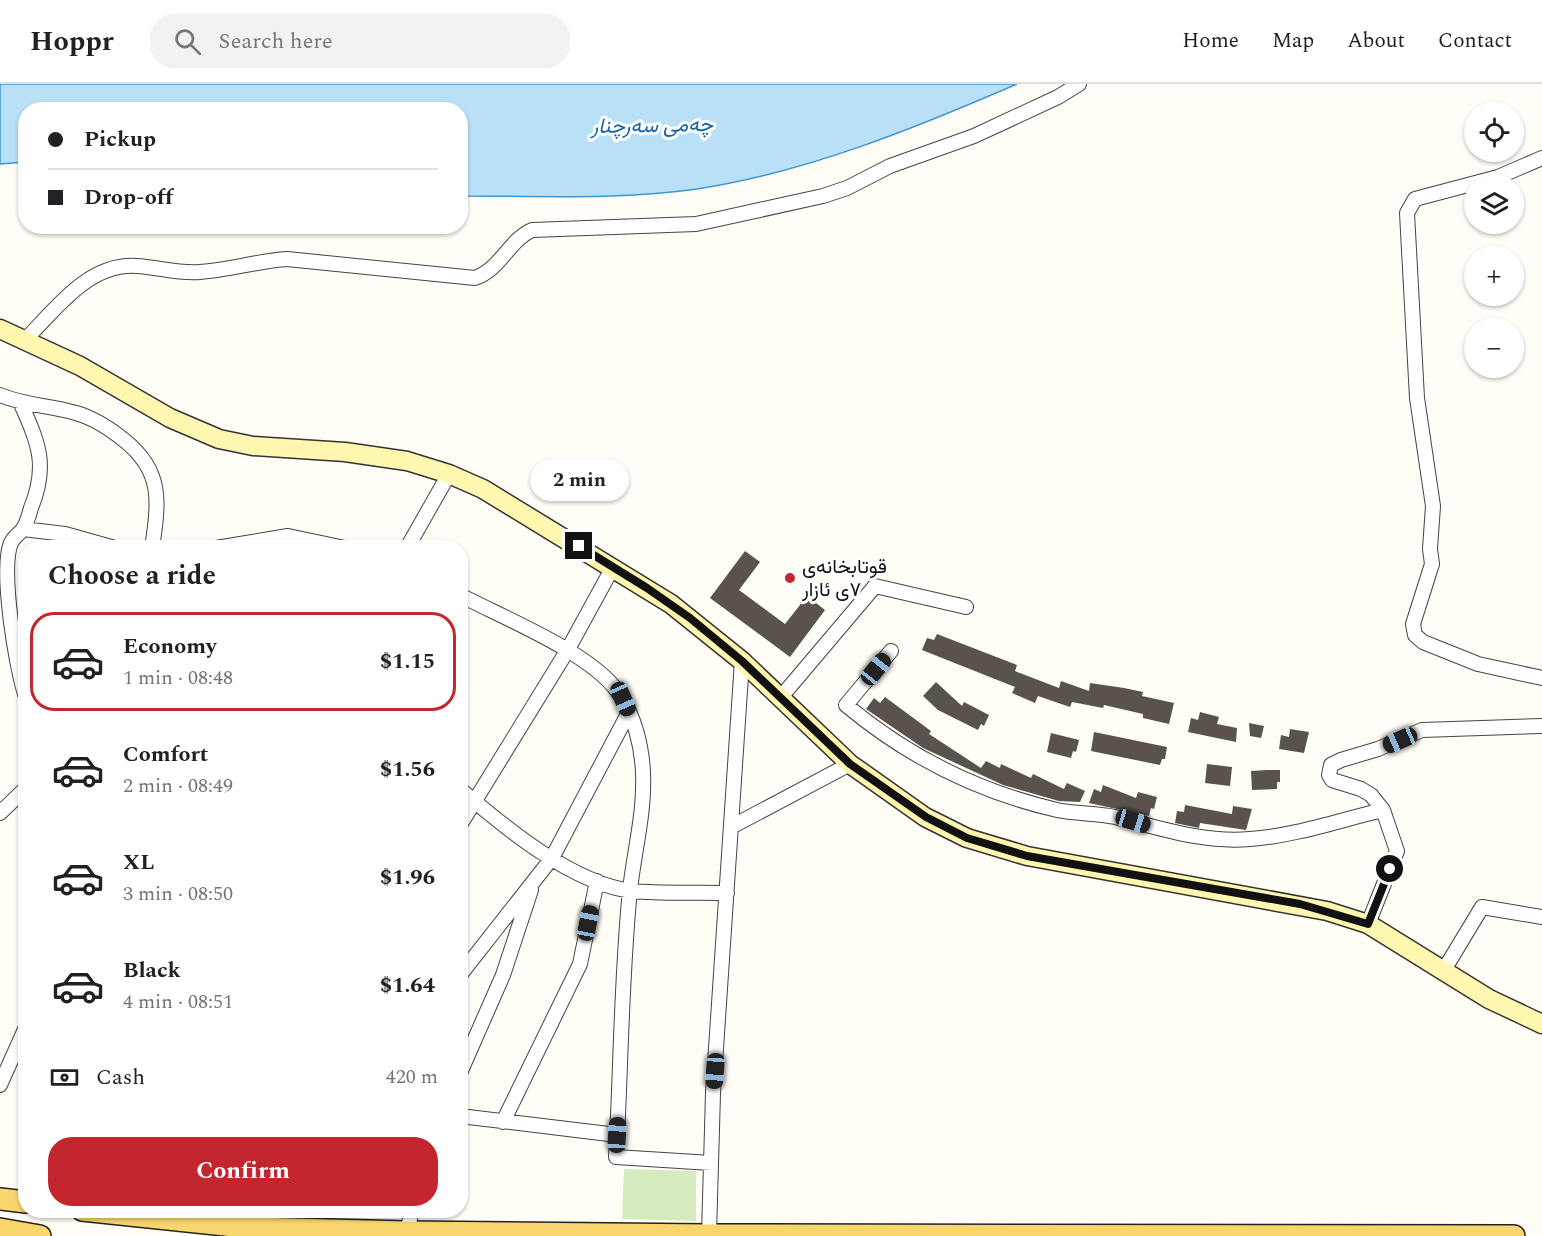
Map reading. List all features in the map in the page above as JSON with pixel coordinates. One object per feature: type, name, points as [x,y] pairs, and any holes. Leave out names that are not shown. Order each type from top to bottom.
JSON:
[{"type":"main road","points":[[0,1199],[18,1201]]},
{"type":"main road","points":[[238,1218],[407,1232],[709,1235],[1514,1236]]},
{"type":"main road","points":[[0,1229],[40,1236]]},
{"type":"street","points":[[24,340],[80,285],[97,274],[115,267],[135,266],[199,272],[265,260],[287,259],[475,278],[495,268],[518,239],[532,230],[696,224],[835,192],[890,166],[974,136],[1058,97],[1079,84]]},
{"type":"street","points":[[1542,158],[1498,177],[1415,199],[1407,213],[1417,398],[1433,506],[1430,532],[1432,564],[1413,624],[1415,635],[1423,642],[1478,664],[1542,678]]},
{"type":"street","points":[[0,329],[80,366],[170,418],[219,439],[253,446],[392,458],[449,474],[509,504],[671,604],[742,661],[850,764],[926,817],[982,843],[1027,856],[1300,904],[1368,924],[1499,1005],[1542,1024]]},
{"type":"street","points":[[0,395],[21,404],[75,413],[95,420],[114,431],[147,461],[154,475],[156,492],[157,513],[153,540]]},
{"type":"street","points":[[18,651],[9,600],[5,543],[23,529],[38,490],[41,457],[21,404]]},
{"type":"street","points":[[412,540],[449,474]]},
{"type":"street","points":[[23,529],[64,534],[86,540]]},
{"type":"street","points":[[264,540],[288,536],[307,540]]},
{"type":"street","points":[[468,814],[567,651],[613,567]]},
{"type":"street","points":[[781,697],[875,586],[966,607]]},
{"type":"street","points":[[468,599],[567,651],[607,679],[623,699],[641,751],[643,774],[642,807],[630,891],[616,1157],[711,1163]]},
{"type":"street","points":[[891,651],[846,705],[886,737],[916,756],[1021,801],[1072,813],[1112,816],[1180,835],[1225,839],[1263,837],[1383,810]]},
{"type":"street","points":[[709,1235],[713,1094],[742,661]]},
{"type":"street","points":[[468,965],[552,858],[628,712]]},
{"type":"street","points":[[1368,924],[1397,851],[1383,810],[1371,795],[1361,789],[1332,780],[1329,775],[1331,765],[1378,749],[1422,730],[1542,726]]},
{"type":"street","points":[[731,827],[850,764]]},
{"type":"street","points":[[0,813],[18,796]]},
{"type":"street","points":[[468,796],[552,858],[597,881],[630,891],[728,893]]},
{"type":"street","points":[[468,1054],[502,975],[535,880]]},
{"type":"street","points":[[502,1122],[580,964],[597,881]]},
{"type":"street","points":[[1444,970],[1482,907],[1542,917]]},
{"type":"street","points":[[0,1085],[18,1045]]},
{"type":"street","points":[[468,1117],[617,1135]]},
{"type":"street","points":[[407,1232],[410,1218]]},
{"type":"green space","points":[[624,1169],[696,1171],[696,1221],[622,1219]]},
{"type":"water","name":"چەمی سەرچنار","points":[[0,84],[1017,84],[940,117],[820,160],[779,172],[697,189],[639,195],[468,196],[468,102],[18,102],[18,163],[0,164]]},
{"type":"building","points":[[745,551],[760,562],[739,590],[785,624],[807,596],[825,610],[790,657],[710,598]]},
{"type":"building","points":[[937,634],[1017,665],[1015,671],[1059,688],[1061,681],[1089,691],[1090,683],[1143,692],[1142,696],[1174,703],[1169,724],[1143,718],[1143,714],[1104,705],[1103,708],[1072,702],[1070,707],[1038,696],[1035,703],[1012,693],[1015,687],[922,650],[927,638],[934,640]]},
{"type":"building","points":[[936,682],[962,706],[964,702],[989,715],[984,726],[981,724],[978,730],[938,710],[923,696]]},
{"type":"building","points":[[885,697],[931,731],[929,734],[981,768],[986,761],[1000,768],[1001,764],[1031,778],[1033,774],[1064,789],[1067,783],[1085,791],[1080,802],[1059,801],[1003,785],[923,748],[866,709],[874,698],[880,703]]},
{"type":"building","points":[[1200,712],[1219,717],[1217,724],[1237,728],[1236,742],[1188,732],[1191,718],[1198,720]]},
{"type":"building","points":[[1249,723],[1264,726],[1261,738],[1250,736]]},
{"type":"building","points":[[1290,729],[1309,732],[1304,753],[1279,749],[1281,735],[1289,737]]},
{"type":"building","points":[[1094,732],[1167,747],[1165,759],[1162,759],[1160,765],[1091,751]]},
{"type":"building","points":[[1051,733],[1079,740],[1076,752],[1073,751],[1071,758],[1047,752]]},
{"type":"building","points":[[1207,764],[1232,767],[1230,786],[1205,783]]},
{"type":"building","points":[[1280,770],[1280,782],[1277,782],[1277,789],[1252,790],[1251,771]]},
{"type":"building","points":[[1103,785],[1136,798],[1138,792],[1157,797],[1154,809],[1151,808],[1149,816],[1089,803],[1094,789],[1101,792]]},
{"type":"building","points":[[1185,805],[1232,814],[1233,806],[1252,809],[1246,830],[1200,823],[1199,828],[1175,823],[1177,811],[1184,812]]},
{"type":"place","name":"قوتابخانەی ٧ی ئازار","points":[[790,578]]},
{"type":"route","points":[[579,546],[690,618],[742,661],[850,764],[926,817],[967,838],[1027,856],[1300,904],[1327,910],[1368,924],[1390,869]]}]
